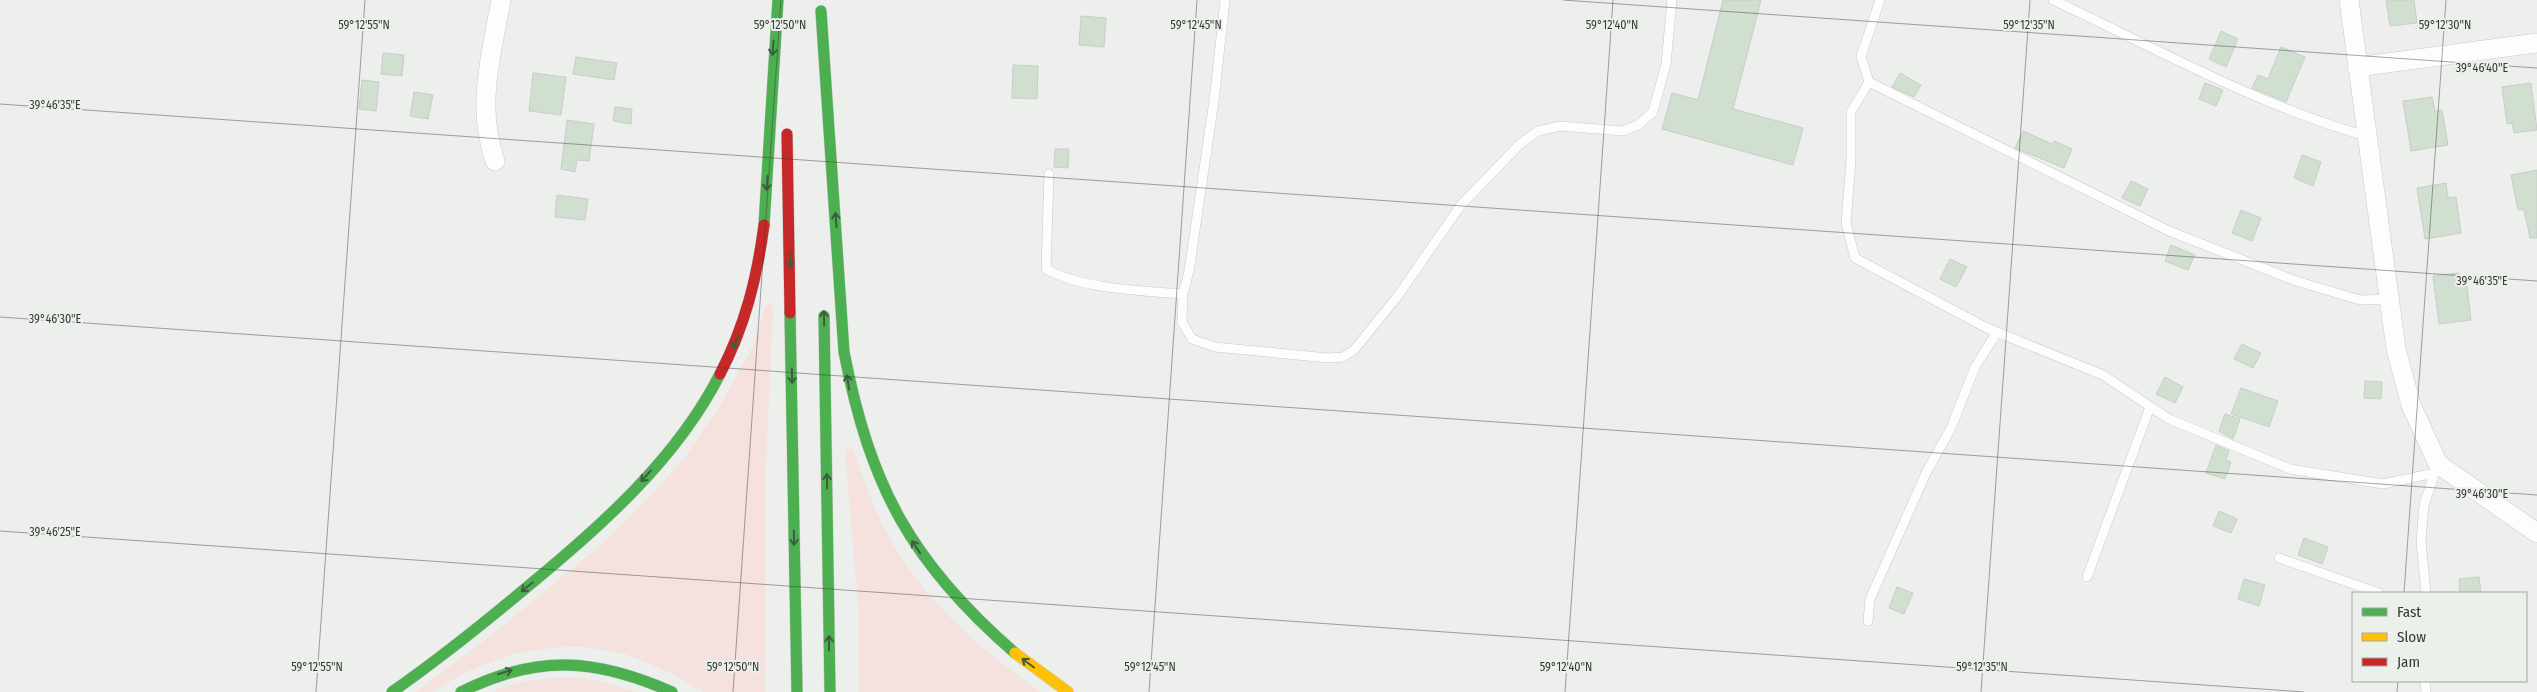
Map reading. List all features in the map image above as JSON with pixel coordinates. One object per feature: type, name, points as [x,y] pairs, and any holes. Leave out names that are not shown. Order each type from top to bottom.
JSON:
[{"type":"main road","points":[[392,692],[445,654],[498,612],[594,528],[669,450],[713,386],[743,325],[758,267],[772,135],[773,49],[778,0]]},
{"type":"main road","points":[[785,0],[786,65]]},
{"type":"main road","points":[[821,5],[823,212]]},
{"type":"main road","points":[[821,5],[844,352],[849,388],[858,426],[871,464],[891,507],[932,571],[982,623],[1018,656],[1068,692]]},
{"type":"main road","points":[[787,121],[797,692]]},
{"type":"main road","points":[[824,301],[830,692]]},
{"type":"main road","points":[[461,692],[484,680],[518,668],[559,663],[598,666],[616,670],[672,692]]},
{"type":"street","points":[[495,161],[488,140],[484,117],[486,88],[501,0]]},
{"type":"street","points":[[2349,0],[2396,349],[2411,405],[2436,469],[2537,533]]},
{"type":"street","points":[[2357,67],[2537,43]]},
{"type":"lane","points":[[1225,0],[1214,101],[1184,294],[1182,322],[1192,339],[1214,347],[1328,358],[1343,357],[1354,350],[1397,297],[1461,205],[1520,144],[1538,131],[1560,126],[1623,131],[1638,125],[1653,112],[1666,64],[1672,0]]},
{"type":"lane","points":[[1880,0],[1861,56],[1869,82],[2169,231],[2305,284],[2360,300],[2390,299]]},
{"type":"lane","points":[[2053,0],[2242,89],[2339,128],[2366,136]]},
{"type":"lane","points":[[1869,82],[1851,112],[1851,160],[1846,223],[1855,258],[1997,332],[2103,375],[2169,419],[2290,469],[2383,484],[2436,469]]},
{"type":"lane","points":[[1049,174],[1046,269],[1057,276],[1122,289],[1184,294]]},
{"type":"lane","points":[[1868,621],[1870,599],[1926,473],[1951,428],[1974,367],[1997,332]]},
{"type":"lane","points":[[2087,577],[2150,407]]},
{"type":"lane","points":[[2426,592],[2421,540],[2424,505],[2436,469]]},
{"type":"lane","points":[[2278,558],[2376,592]]},
{"type":"shaded area","points":[[770,303],[773,308],[765,485],[765,692],[703,692],[669,672],[625,654],[585,647],[562,647],[515,653],[465,672],[433,692],[415,692],[484,641],[594,551],[650,496],[682,461],[716,413],[753,346],[765,307]]},
{"type":"shaded area","points":[[849,446],[854,452],[870,495],[889,537],[919,582],[976,642],[1041,692],[859,692],[858,603],[845,453]]},
{"type":"shaded area","points":[[568,677],[596,680],[638,692],[491,692],[509,685],[528,681]]},
{"type":"building","points":[[1723,0],[1761,0],[1733,109],[1803,128],[1793,165],[1662,129],[1672,93],[1698,100]]},
{"type":"building","points":[[2386,0],[2414,0],[2417,23],[2390,26]]},
{"type":"building","points":[[1081,16],[1106,18],[1104,47],[1079,45]]},
{"type":"building","points":[[2221,31],[2238,39],[2226,67],[2209,59]]},
{"type":"building","points":[[2281,47],[2305,57],[2286,102],[2252,88],[2258,75],[2268,79]]},
{"type":"building","points":[[383,53],[404,55],[402,76],[381,74]]},
{"type":"building","points":[[576,57],[617,63],[614,80],[573,74]]},
{"type":"building","points":[[1013,65],[1038,66],[1037,99],[1012,98]]},
{"type":"building","points":[[533,73],[566,77],[561,115],[529,111]]},
{"type":"building","points":[[1900,73],[1921,85],[1914,97],[1892,87]]},
{"type":"building","points":[[362,80],[379,82],[376,111],[359,109]]},
{"type":"building","points":[[2205,83],[2223,90],[2216,106],[2199,99]]},
{"type":"building","points":[[2531,83],[2537,130],[2514,133],[2512,123],[2507,124],[2502,87]]},
{"type":"building","points":[[414,92],[433,95],[428,119],[410,116]]},
{"type":"building","points":[[2432,97],[2435,111],[2442,110],[2448,145],[2411,151],[2403,101]]},
{"type":"building","points":[[615,107],[632,109],[631,124],[613,121]]},
{"type":"building","points":[[567,120],[594,124],[589,161],[577,160],[575,172],[561,169]]},
{"type":"building","points":[[2023,131],[2052,144],[2054,141],[2072,149],[2064,168],[2015,148]]},
{"type":"building","points":[[1055,149],[1069,149],[1068,168],[1054,167]]},
{"type":"building","points":[[2302,155],[2321,162],[2313,186],[2294,178]]},
{"type":"building","points":[[2537,170],[2537,238],[2530,238],[2524,209],[2518,210],[2511,175]]},
{"type":"building","points":[[2131,181],[2148,189],[2140,206],[2122,198]]},
{"type":"building","points":[[2446,183],[2448,198],[2456,197],[2461,233],[2425,239],[2417,188]]},
{"type":"building","points":[[557,195],[588,199],[585,220],[555,217]]},
{"type":"building","points":[[2241,210],[2261,218],[2252,241],[2232,233]]},
{"type":"building","points":[[2171,245],[2195,255],[2188,270],[2165,261]]},
{"type":"building","points":[[1950,259],[1967,267],[1956,287],[1940,279]]},
{"type":"building","points":[[2459,273],[2461,286],[2467,286],[2471,320],[2439,324],[2433,276]]},
{"type":"building","points":[[2242,344],[2261,353],[2253,368],[2234,359]]},
{"type":"building","points":[[2165,377],[2183,387],[2175,403],[2156,394]]},
{"type":"building","points":[[2365,381],[2382,382],[2381,399],[2364,398]]},
{"type":"building","points":[[2241,388],[2278,401],[2269,427],[2231,414]]},
{"type":"building","points":[[2225,414],[2240,419],[2233,439],[2219,431]]},
{"type":"building","points":[[2216,445],[2229,451],[2226,460],[2231,462],[2225,479],[2206,473]]},
{"type":"building","points":[[2219,511],[2237,519],[2231,533],[2213,526]]},
{"type":"building","points":[[2304,538],[2328,547],[2322,564],[2298,555]]},
{"type":"building","points":[[2479,577],[2481,592],[2460,592],[2459,579]]},
{"type":"building","points":[[2244,579],[2265,585],[2259,606],[2238,599]]},
{"type":"building","points":[[1897,587],[1913,593],[1904,614],[1889,608]]},
{"type":"traffic: fast","points":[[764,225],[778,0]]},
{"type":"traffic: fast","points":[[821,11],[844,352],[867,443],[882,482],[900,519],[922,554],[948,587],[979,620],[1015,653]]},
{"type":"traffic: fast","points":[[790,313],[797,692]]},
{"type":"traffic: fast","points":[[824,316],[830,692]]},
{"type":"traffic: fast","points":[[392,692],[494,614],[609,516],[635,490],[682,435],[720,374]]},
{"type":"traffic: fast","points":[[461,692],[515,671],[541,666],[566,665],[617,672],[672,692]]},
{"type":"traffic: slow","points":[[1015,653],[1068,692]]},
{"type":"traffic: jam","points":[[787,134],[790,313]]},
{"type":"traffic: jam","points":[[720,374],[729,356],[749,301],[758,264],[764,225]]}]
